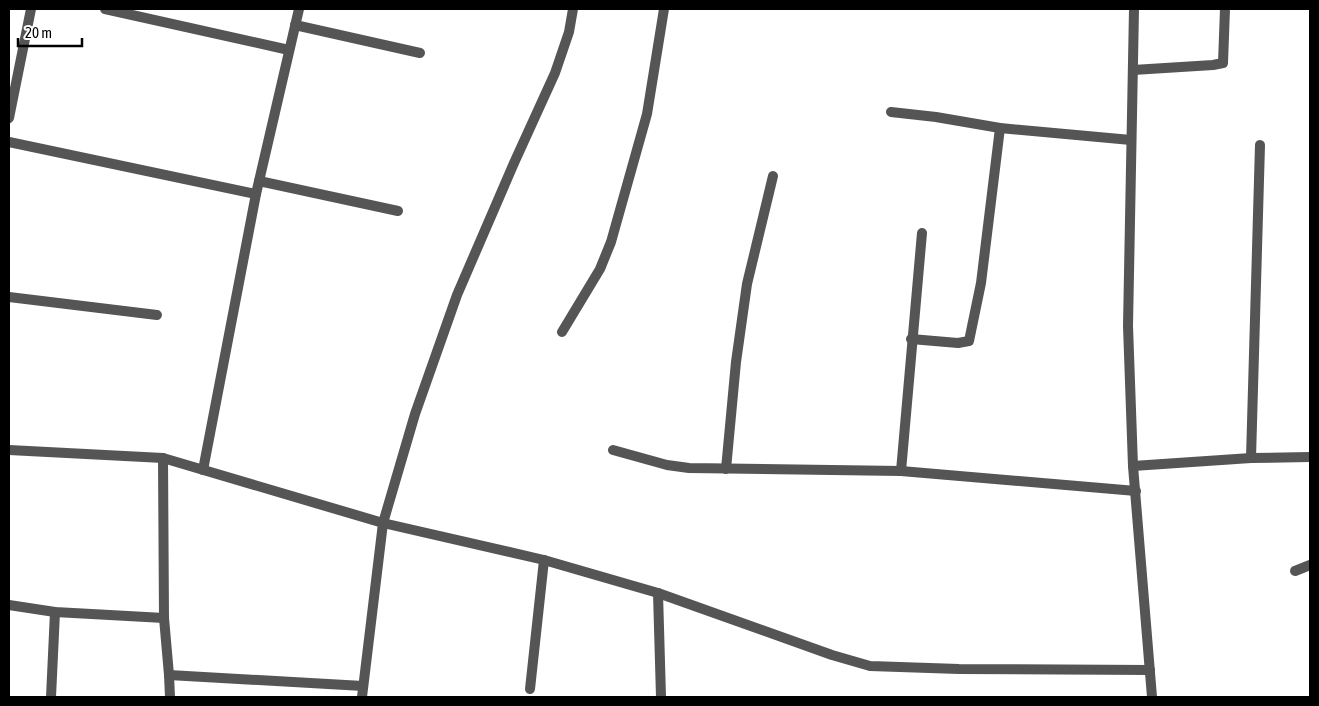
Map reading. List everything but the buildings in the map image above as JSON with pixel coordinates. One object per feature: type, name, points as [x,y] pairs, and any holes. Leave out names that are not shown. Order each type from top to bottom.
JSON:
[{"type":"street","points":[[9,118],[31,9]]},
{"type":"street","points":[[105,9],[289,50]]},
{"type":"street","points":[[203,470],[256,194],[300,9]]},
{"type":"street","points":[[362,697],[383,523],[415,414],[457,295],[514,162],[555,73],[569,32],[573,9]]},
{"type":"street","points":[[562,332],[600,269],[611,242],[647,114],[664,9]]},
{"type":"street","points":[[1134,9],[1128,326],[1133,466],[1152,697]]},
{"type":"street","points":[[1133,70],[1223,63],[1225,9]]},
{"type":"street","points":[[295,25],[420,53]]},
{"type":"street","points":[[891,112],[936,117],[1000,128],[1131,140]]},
{"type":"street","points":[[911,339],[958,343],[969,341],[981,283],[1000,128]]},
{"type":"street","points":[[9,142],[256,194]]},
{"type":"street","points":[[1251,458],[1260,145]]},
{"type":"street","points":[[726,469],[736,362],[747,284],[773,176]]},
{"type":"street","points":[[259,181],[398,211]]},
{"type":"street","points":[[900,471],[922,233]]},
{"type":"street","points":[[9,297],[157,315]]},
{"type":"street","points":[[612,450],[666,465],[689,468],[900,471],[1136,491]]},
{"type":"street","points":[[9,452],[163,458],[383,523],[544,560],[658,592],[832,655],[870,666],[959,669],[1150,670]]},
{"type":"street","points":[[1133,466],[1251,458],[1310,457]]},
{"type":"street","points":[[163,458],[164,618],[170,697]]},
{"type":"street","points":[[530,690],[544,560]]},
{"type":"street","points":[[1295,571],[1310,565]]},
{"type":"street","points":[[658,592],[661,697]]},
{"type":"street","points":[[9,606],[55,612],[164,618]]},
{"type":"street","points":[[51,697],[55,612]]},
{"type":"street","points":[[169,675],[364,686]]}]
